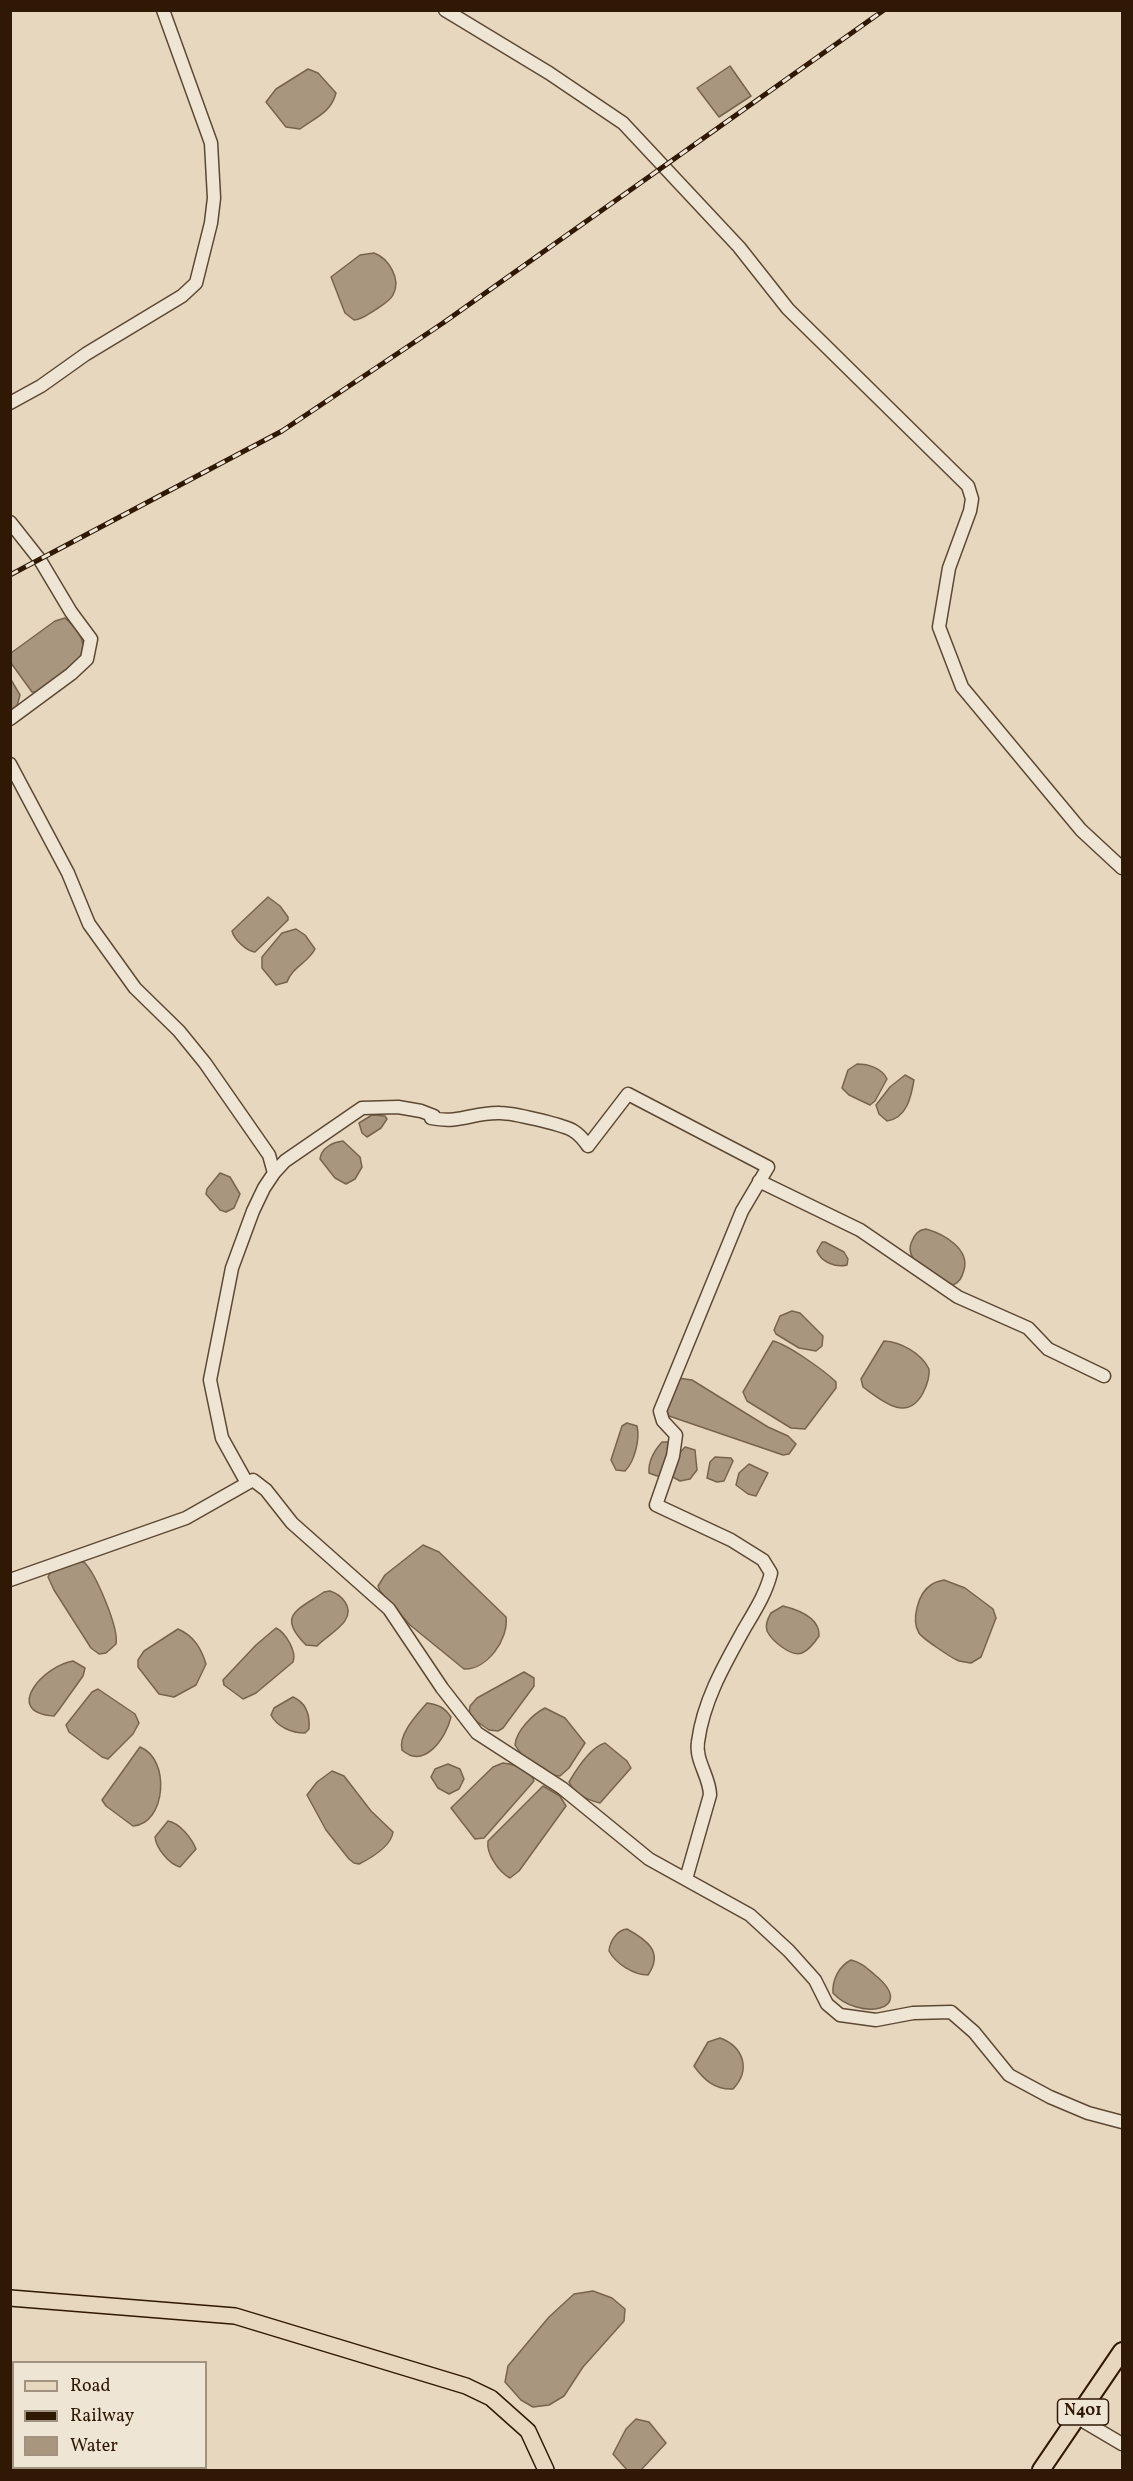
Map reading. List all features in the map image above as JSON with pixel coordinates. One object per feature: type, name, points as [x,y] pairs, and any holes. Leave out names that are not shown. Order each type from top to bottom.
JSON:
[{"type":"highway","name":"N401","points":[[1041,2470],[1122,2351]]},
{"type":"main road","points":[[10,2298],[235,2316],[466,2386],[491,2398],[528,2431],[546,2470]]},
{"type":"street","points":[[10,403],[41,386],[86,354],[182,296],[196,283],[211,223],[214,198],[211,143],[163,10]]},
{"type":"street","points":[[445,10],[549,73],[623,123],[731,238],[788,309],[968,486],[972,499],[970,511],[949,568],[939,627],[962,687],[1081,830],[1122,868]]},
{"type":"street","points":[[10,522],[40,560],[70,612],[91,639],[87,659],[71,674],[10,719]]},
{"type":"street","points":[[10,764],[68,873],[89,924],[135,988],[179,1031],[205,1064],[269,1155],[274,1173]]},
{"type":"street","points":[[247,1483],[222,1438],[210,1380],[232,1268],[253,1211],[274,1173],[285,1161],[362,1108],[398,1107],[421,1111],[434,1116],[431,1118],[447,1121],[499,1113],[510,1114],[572,1130],[582,1137],[588,1146],[628,1094],[768,1167],[742,1210],[660,1411],[663,1422],[676,1435],[673,1456],[656,1505],[731,1540],[763,1560],[771,1573],[767,1590],[728,1657],[704,1715],[697,1744],[703,1771],[710,1783],[710,1795],[686,1879]]},
{"type":"street","points":[[759,1181],[860,1230],[958,1297],[1028,1328],[1048,1349],[1104,1376]]},
{"type":"street","points":[[10,1580],[186,1518],[253,1480],[266,1490],[292,1523],[390,1609],[442,1688],[477,1733],[562,1788],[649,1859],[750,1915],[789,1951],[815,1980],[827,2004],[840,2015],[876,2020],[913,2013],[951,2012],[974,2032],[1009,2075],[1050,2097],[1088,2113],[1122,2122]]},
{"type":"street","points":[[1078,2418],[1122,2444]]},
{"type":"water","points":[[730,66],[751,96],[719,117],[697,88]]},
{"type":"water","points":[[308,69],[318,73],[336,93],[334,100],[326,110],[300,129],[286,127],[266,102],[276,89]]},
{"type":"water","points":[[374,253],[389,264],[395,276],[395,289],[392,297],[385,303],[362,318],[354,320],[345,313],[331,277],[360,255]]},
{"type":"water","points":[[65,618],[83,642],[78,661],[60,677],[36,692],[32,692],[11,663],[11,653],[55,621]]},
{"type":"water","points":[[10,678],[20,695],[17,706],[11,711]]},
{"type":"water","points":[[268,897],[280,906],[288,920],[255,952],[241,944],[232,931]]},
{"type":"water","points":[[296,929],[305,935],[315,949],[292,972],[287,982],[276,985],[262,968],[262,957],[282,933]]},
{"type":"water","points":[[857,1064],[874,1067],[887,1079],[875,1101],[870,1105],[849,1095],[842,1088],[848,1070]]},
{"type":"water","points":[[905,1075],[914,1080],[907,1106],[899,1116],[887,1121],[879,1114],[876,1105],[890,1087]]},
{"type":"water","points":[[372,1115],[385,1116],[387,1119],[381,1128],[367,1137],[362,1133],[359,1123]]},
{"type":"water","points":[[343,1141],[360,1157],[362,1167],[355,1179],[346,1184],[335,1178],[320,1159],[328,1146]]},
{"type":"water","points":[[220,1173],[230,1177],[240,1194],[234,1208],[226,1212],[220,1210],[206,1194],[207,1189]]},
{"type":"water","points":[[926,1229],[948,1239],[963,1255],[964,1270],[955,1284],[928,1271],[911,1255],[910,1248],[914,1236]]},
{"type":"water","points":[[822,1242],[844,1252],[848,1259],[847,1265],[834,1265],[825,1261],[817,1251]]},
{"type":"water","points":[[792,1311],[800,1313],[823,1336],[822,1346],[816,1351],[799,1348],[776,1334],[774,1330],[780,1316]]},
{"type":"water","points":[[773,1341],[806,1358],[836,1382],[836,1388],[805,1429],[791,1428],[747,1401],[743,1392]]},
{"type":"water","points":[[884,1341],[910,1349],[929,1369],[928,1381],[923,1393],[910,1407],[902,1408],[886,1403],[863,1387],[861,1379]]},
{"type":"water","points":[[678,1378],[692,1380],[768,1427],[788,1436],[796,1444],[789,1454],[783,1455],[669,1416],[666,1410]]},
{"type":"water","points":[[627,1423],[637,1426],[636,1450],[632,1462],[625,1471],[616,1470],[611,1460],[622,1426]]},
{"type":"water","points":[[662,1442],[668,1442],[670,1445],[662,1475],[657,1476],[649,1473],[649,1464]]},
{"type":"water","points":[[685,1447],[695,1450],[697,1470],[690,1479],[680,1481],[671,1476],[678,1455]]},
{"type":"water","points":[[715,1457],[731,1458],[733,1461],[724,1481],[717,1482],[707,1478],[710,1462]]},
{"type":"water","points":[[749,1464],[768,1473],[756,1496],[748,1494],[736,1485],[739,1473]]},
{"type":"water","points":[[423,1545],[439,1552],[506,1617],[504,1635],[495,1652],[473,1668],[464,1669],[410,1625],[380,1591],[378,1586],[385,1575]]},
{"type":"water","points":[[84,1562],[89,1568],[114,1626],[116,1644],[106,1653],[99,1654],[91,1648],[48,1577],[51,1571]]},
{"type":"water","points":[[944,1580],[965,1588],[993,1609],[996,1618],[981,1657],[971,1663],[959,1661],[930,1643],[917,1628],[916,1614],[919,1600],[932,1584]]},
{"type":"water","points":[[330,1591],[345,1602],[348,1615],[340,1627],[317,1646],[306,1645],[292,1627],[294,1614],[324,1592]]},
{"type":"water","points":[[783,1606],[807,1616],[816,1624],[819,1636],[802,1653],[793,1653],[782,1647],[767,1631],[771,1613]]},
{"type":"water","points":[[276,1628],[290,1643],[293,1662],[256,1693],[243,1699],[224,1685],[223,1680],[256,1645]]},
{"type":"water","points":[[178,1629],[196,1643],[206,1664],[196,1685],[174,1697],[159,1694],[138,1667],[138,1660],[144,1651]]},
{"type":"water","points":[[73,1661],[85,1668],[83,1676],[54,1716],[38,1713],[31,1706],[29,1698],[33,1688],[51,1671],[62,1664]]},
{"type":"water","points":[[524,1672],[534,1678],[534,1686],[503,1728],[498,1731],[489,1730],[469,1716],[470,1706],[477,1698]]},
{"type":"water","points":[[98,1689],[135,1714],[139,1723],[133,1734],[108,1759],[69,1732],[66,1725],[92,1692]]},
{"type":"water","points":[[293,1697],[302,1703],[308,1714],[309,1729],[305,1733],[285,1728],[271,1715],[274,1708]]},
{"type":"water","points":[[427,1703],[438,1706],[451,1717],[444,1734],[433,1749],[426,1754],[410,1755],[402,1750],[403,1738],[409,1725]]},
{"type":"water","points":[[545,1708],[565,1718],[585,1743],[569,1768],[560,1776],[547,1773],[534,1766],[515,1745],[518,1734],[526,1724],[535,1714]]},
{"type":"water","points":[[605,1743],[627,1761],[631,1768],[600,1803],[582,1796],[569,1782],[589,1754]]},
{"type":"water","points":[[140,1747],[150,1754],[157,1764],[160,1790],[158,1803],[152,1814],[144,1823],[133,1826],[106,1806],[102,1800]]},
{"type":"water","points":[[503,1763],[522,1768],[534,1781],[484,1838],[475,1839],[451,1808],[493,1767]]},
{"type":"water","points":[[448,1764],[460,1769],[464,1779],[459,1789],[449,1794],[438,1788],[431,1777],[435,1769]]},
{"type":"water","points":[[332,1771],[344,1776],[371,1811],[393,1832],[385,1847],[359,1864],[349,1859],[326,1830],[307,1795],[317,1782]]},
{"type":"water","points":[[543,1786],[560,1796],[566,1806],[519,1871],[510,1878],[494,1862],[488,1841]]},
{"type":"water","points":[[168,1821],[185,1832],[196,1849],[180,1867],[160,1851],[156,1841],[155,1837]]},
{"type":"water","points":[[627,1929],[647,1942],[654,1953],[653,1967],[648,1975],[626,1968],[609,1951],[615,1937],[620,1931]]},
{"type":"water","points":[[851,1960],[867,1968],[887,1987],[891,1997],[888,2004],[880,2008],[856,2007],[844,2002],[833,1993],[837,1974]]},
{"type":"water","points":[[720,2038],[735,2047],[742,2060],[742,2074],[733,2089],[721,2088],[710,2083],[694,2066],[708,2042]]},
{"type":"water","points":[[593,2291],[612,2298],[625,2309],[624,2321],[583,2367],[564,2396],[549,2405],[533,2407],[521,2400],[505,2382],[508,2366],[549,2317],[574,2294]]},
{"type":"water","points":[[12,2391],[12,2454],[10,2454],[10,2393]]},
{"type":"water","points":[[636,2419],[649,2422],[666,2443],[641,2470],[627,2470],[613,2454],[626,2429]]},
{"type":"railway","points":[[10,575],[282,431],[443,323],[884,10]]}]
